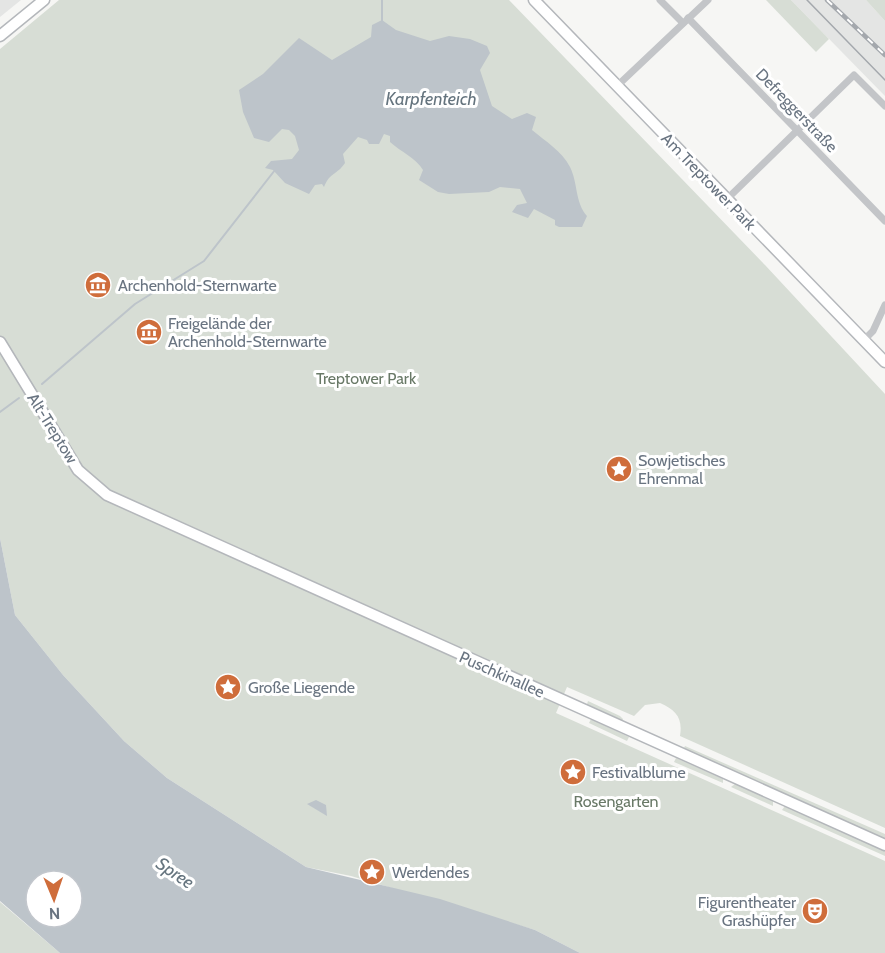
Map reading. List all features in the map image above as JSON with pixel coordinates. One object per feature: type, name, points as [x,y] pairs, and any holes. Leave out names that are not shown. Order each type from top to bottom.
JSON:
[{"type":"main road","points":[[0,36],[44,0]]},
{"type":"main road","name":"Am Treptower Park","points":[[534,0],[885,362]]},
{"type":"main road","name":"Alt-Treptow","points":[[0,342],[78,470],[98,489],[118,502]]},
{"type":"main road","name":"Puschkinallee","points":[[118,502],[885,845]]},
{"type":"street","name":"Defreggerstraße","points":[[660,0],[686,21],[885,221]]},
{"type":"street","points":[[617,86],[708,0]]},
{"type":"street","points":[[727,199],[854,75],[885,106]]},
{"type":"street","points":[[864,340],[873,331],[885,305]]},
{"type":"shaded area","points":[[0,0],[21,0],[0,17]]},
{"type":"shaded area","points":[[791,0],[866,0],[885,21],[885,96]]},
{"type":"green space","name":"Treptower Park","points":[[59,0],[509,0],[765,265],[885,394],[885,828],[680,736],[677,715],[660,703],[645,705],[634,716],[567,687],[556,713],[885,861],[885,953],[580,953],[535,930],[351,876],[306,867],[167,778],[124,741],[63,675],[15,615],[0,538],[0,49]]},
{"type":"green space","points":[[766,0],[791,0],[829,39],[816,52]]},
{"type":"green space","points":[[866,0],[885,0],[885,21]]},
{"type":"green space","points":[[588,701],[620,716],[623,719],[622,723],[586,707]]},
{"type":"green space","points":[[591,719],[629,737],[627,741],[589,723]]},
{"type":"green space","points":[[685,746],[885,834],[885,841],[683,750]]},
{"type":"green space","points":[[676,758],[723,779],[723,783],[674,762]]},
{"type":"green space","points":[[735,784],[773,801],[773,806],[731,787]]},
{"type":"green space","points":[[785,806],[885,851],[885,856],[782,810]]},
{"type":"green space","points":[[0,902],[24,922],[24,929],[32,929],[60,953],[0,953]]},
{"type":"water","name":"Karpfenteich","points":[[382,20],[396,30],[430,41],[449,36],[470,39],[487,46],[490,53],[480,70],[492,106],[512,119],[527,113],[536,117],[532,130],[558,151],[570,167],[580,205],[587,216],[582,227],[559,227],[555,225],[555,220],[534,209],[528,218],[512,212],[517,205],[527,203],[520,189],[500,187],[489,192],[449,194],[438,192],[419,180],[423,170],[420,166],[390,142],[390,136],[384,134],[379,144],[369,144],[367,140],[358,137],[343,154],[345,163],[342,167],[324,187],[322,184],[315,185],[309,194],[285,183],[273,170],[265,168],[271,161],[292,159],[299,150],[295,136],[289,130],[282,129],[269,142],[254,138],[243,112],[239,90],[263,74],[299,38],[332,60],[371,37],[372,25]]},
{"type":"water","name":"Spree","points":[[0,538],[15,615],[63,675],[124,741],[167,778],[306,867],[440,899],[535,930],[580,953],[60,953],[32,929],[84,929],[84,869],[24,869],[24,922],[0,901]]},
{"type":"water","points":[[316,800],[326,805],[327,816],[307,804]]},
{"type":"waterway","points":[[382,0],[382,21]]},
{"type":"waterway","points":[[42,384],[135,304],[204,261],[275,170]]},
{"type":"waterway","points":[[0,412],[19,398]]},
{"type":"tram line","points":[[807,0],[885,80]]},
{"type":"railway","points":[[827,0],[885,55]]},
{"type":"place","name":"Archenhold-Sternwarte","points":[[98,285]]},
{"type":"place","name":"Freigelände der Archenhold-Sternwarte","points":[[149,332]]},
{"type":"place","name":"Sowjetisches Ehrenmal","points":[[619,469]]},
{"type":"place","name":"Große Liegende","points":[[228,687]]},
{"type":"place","name":"Festivalblume","points":[[573,772]]},
{"type":"place","name":"Werdendes","points":[[372,872]]},
{"type":"place","name":"Figurentheater Grashüpfer","points":[[815,911]]},
{"type":"park label","name":"Rosengarten","points":[[616,801]]}]
